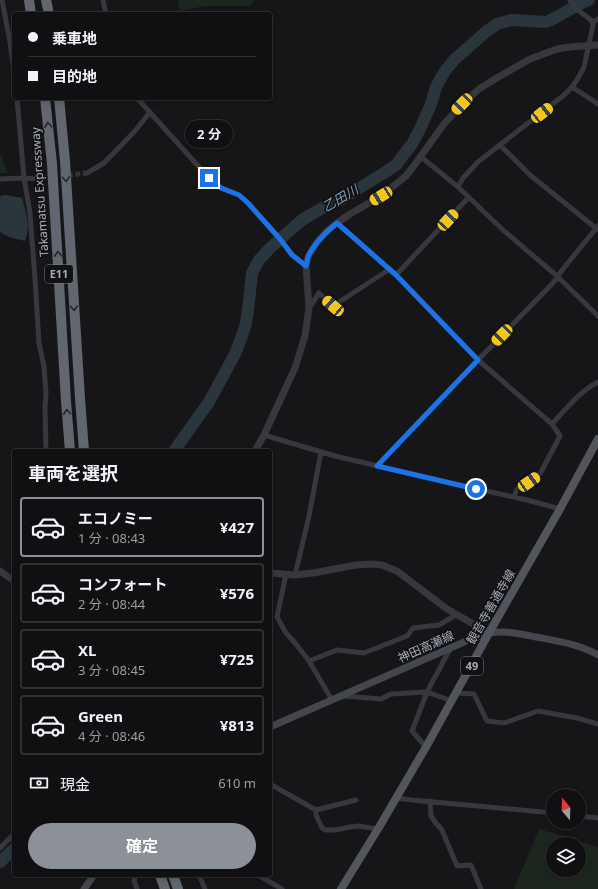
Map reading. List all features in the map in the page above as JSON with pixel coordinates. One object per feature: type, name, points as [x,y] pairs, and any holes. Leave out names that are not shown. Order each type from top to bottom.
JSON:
[{"type":"highway","points":[[28,0],[31,12]]},
{"type":"highway","points":[[46,0],[49,12]]},
{"type":"highway","name":"Takamatsu Expressway","points":[[45,100],[52,164],[70,449]]},
{"type":"highway","name":"E11","points":[[59,100],[65,161],[84,449]]},
{"type":"highway","points":[[161,877],[165,889]]},
{"type":"highway","points":[[174,877],[178,889]]},
{"type":"main road","name":"観音寺善通寺線","points":[[341,889],[426,747],[598,439]]},
{"type":"main road","name":"神田高瀬線","points":[[272,726],[464,642],[489,633],[511,632],[573,644],[598,655]]},
{"type":"main road","points":[[84,889],[93,877]]},
{"type":"street","points":[[2,0],[12,42]]},
{"type":"street","points":[[103,0],[106,12]]},
{"type":"street","points":[[458,187],[463,178],[479,161],[563,96],[577,80],[584,67],[593,27],[591,20],[574,7],[570,0]]},
{"type":"street","points":[[592,22],[598,19]]},
{"type":"street","points":[[256,449],[295,368],[305,336],[309,308],[306,266],[308,257],[317,242],[337,223],[381,196],[406,176],[444,124],[462,104],[479,89],[530,59],[557,49],[598,45]]},
{"type":"street","points":[[572,87],[598,104]]},
{"type":"street","points":[[17,100],[24,178],[30,213],[39,343],[44,367],[46,393],[46,449]]},
{"type":"street","points":[[140,100],[209,178],[221,188],[239,195],[248,203],[292,255],[306,266]]},
{"type":"street","points":[[87,173],[104,163],[135,131],[150,112]]},
{"type":"street","points":[[377,466],[553,283],[557,276],[597,228],[530,175],[500,145]]},
{"type":"street","points":[[420,156],[458,187],[503,230],[557,276],[598,316]]},
{"type":"street","points":[[0,179],[38,179]]},
{"type":"street","points":[[396,275],[468,198]]},
{"type":"street","points":[[337,223],[390,269],[478,360],[552,424],[560,436],[540,474],[517,489],[514,497]]},
{"type":"street","points":[[309,308],[319,293],[333,306],[390,269]]},
{"type":"street","points":[[552,424],[573,400],[590,386],[598,382]]},
{"type":"street","points":[[264,435],[321,452],[560,509]]},
{"type":"street","points":[[295,575],[309,516],[321,452]]},
{"type":"street","points":[[272,573],[295,575],[356,565],[382,565],[397,571],[447,609],[489,633]]},
{"type":"street","points":[[0,571],[12,580]]},
{"type":"street","points":[[286,574],[278,617],[286,633],[309,661],[332,700]]},
{"type":"street","points":[[309,661],[337,650],[364,653],[407,636],[413,628],[439,625],[456,615]]},
{"type":"street","points":[[426,747],[412,730],[427,692],[450,649]]},
{"type":"street","points":[[342,696],[381,700],[391,694],[427,692],[452,701]]},
{"type":"street","points":[[457,692],[474,694],[487,721],[504,723],[538,711],[577,718],[598,724]]},
{"type":"street","points":[[272,785],[316,810],[356,800]]},
{"type":"street","points":[[396,798],[546,813]]},
{"type":"street","points":[[430,801],[431,816],[442,830],[457,866],[471,865],[481,889]]},
{"type":"street","points":[[316,810],[316,815],[319,822],[322,828],[326,830],[336,830],[350,826],[378,829]]},
{"type":"street","points":[[586,817],[598,818]]},
{"type":"street","points":[[0,848],[12,836]]},
{"type":"street","points":[[135,877],[134,881],[136,889]]},
{"type":"street","points":[[200,877],[205,889]]},
{"type":"street","points":[[261,877],[282,889]]},
{"type":"shaded area","points":[[178,0],[254,0],[251,6],[204,6],[180,11]]},
{"type":"shaded area","points":[[0,153],[8,173],[0,173]]},
{"type":"shaded area","points":[[5,195],[22,198],[28,225],[25,241],[9,237],[0,232],[0,196]]},
{"type":"shaded area","points":[[539,829],[565,837],[546,837],[546,877],[586,877],[586,843],[598,847],[598,889],[514,889]]},
{"type":"waterway","name":"乙田川","points":[[175,449],[209,402],[235,354],[246,323],[252,273],[259,260],[270,248],[302,220],[340,200],[396,165],[412,144],[420,129],[431,104],[436,87],[445,71],[454,60],[487,31],[497,24],[512,20],[546,22],[589,0]]},
{"type":"waterway","name":"乙田川","points":[[0,862],[12,851]]},
{"type":"tunnel","points":[[38,179],[87,173]]},
{"type":"route","points":[[209,178],[221,188],[239,195],[248,203],[292,255],[306,266],[308,257],[317,242],[337,223],[390,269],[478,360],[377,466],[476,489]]}]
